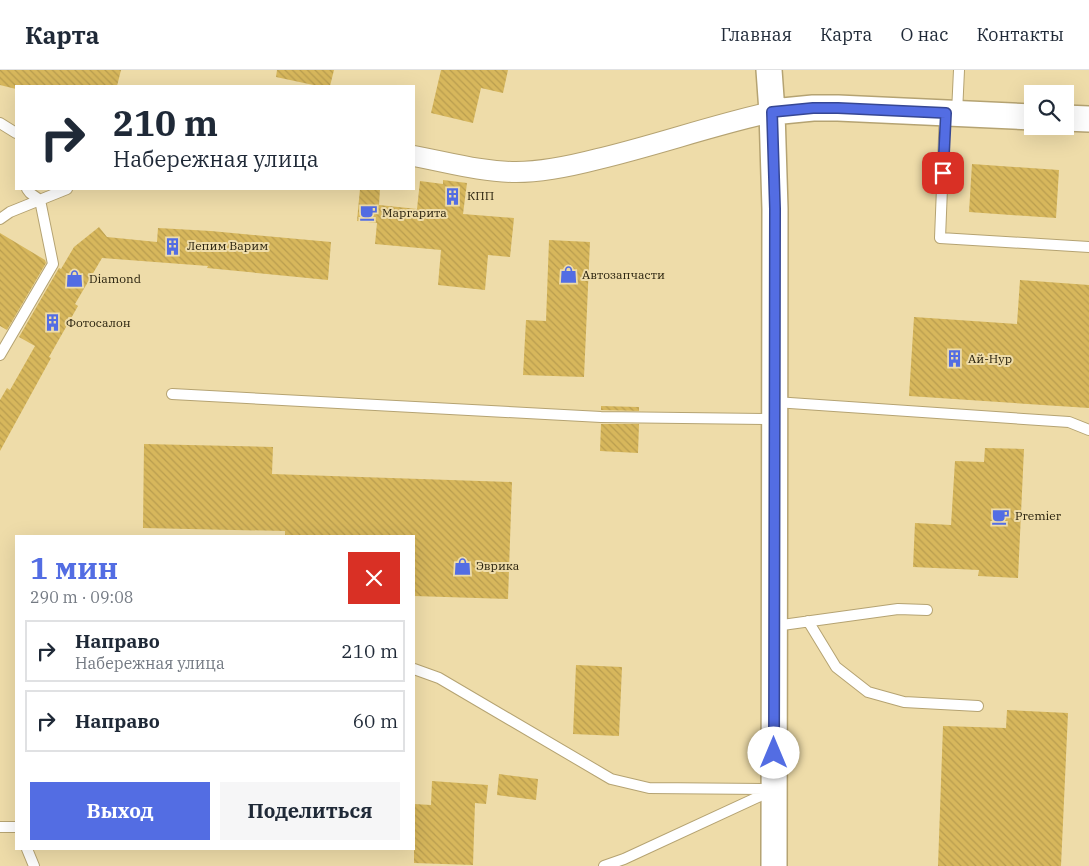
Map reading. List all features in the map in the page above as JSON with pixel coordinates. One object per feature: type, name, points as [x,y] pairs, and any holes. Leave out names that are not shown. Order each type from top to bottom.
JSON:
[{"type":"street","points":[[769,70],[775,209],[774,866]]},
{"type":"street","points":[[415,156],[485,170],[515,172],[560,168],[628,152],[750,117],[772,112],[813,108],[1024,117]]},
{"type":"street","points":[[1074,118],[1089,119]]},
{"type":"lane","points":[[959,70],[951,114],[940,238],[1089,247]]},
{"type":"lane","points":[[0,123],[15,132]]},
{"type":"lane","points":[[0,355],[53,264],[40,200],[28,190]]},
{"type":"lane","points":[[0,219],[10,212],[65,190]]},
{"type":"lane","points":[[172,394],[601,417],[774,411],[1069,422],[1089,430]]},
{"type":"lane","points":[[774,626],[898,609],[926,610]]},
{"type":"lane","points":[[808,621],[836,668],[868,692],[904,702],[978,706]]},
{"type":"lane","points":[[415,669],[439,678],[611,779],[649,788],[774,789]]},
{"type":"lane","points":[[604,866],[774,789]]},
{"type":"lane","points":[[0,827],[15,827]]},
{"type":"lane","points":[[27,850],[34,866]]},
{"type":"building","points":[[0,70],[121,70],[117,85],[15,85],[15,89],[0,85]]},
{"type":"building","points":[[277,70],[334,70],[330,85],[313,85],[276,77]]},
{"type":"building","points":[[441,70],[508,70],[503,93],[481,88],[473,123],[431,113]]},
{"type":"building","points":[[972,164],[1059,170],[1056,218],[969,212]]},
{"type":"building","points":[[443,180],[467,183],[463,214],[514,218],[510,257],[488,255],[485,290],[438,285],[441,250],[375,244],[377,223],[357,221],[360,190],[380,190],[379,205],[417,209],[420,181],[443,184]]},
{"type":"building","points":[[99,227],[107,237],[157,242],[158,228],[331,242],[328,280],[207,268],[208,266],[102,258],[75,304],[78,306],[0,451],[0,400],[7,388],[10,390],[35,346],[19,337],[59,268],[61,269],[74,247]]},
{"type":"building","points":[[0,233],[45,260],[46,263],[7,330],[0,326]]},
{"type":"building","name":"Автозапчасти","points":[[549,240],[590,242],[584,377],[523,375],[526,320],[546,321]]},
{"type":"building","points":[[1020,280],[1089,285],[1089,408],[909,396],[914,317],[1017,324]]},
{"type":"building","points":[[601,406],[639,407],[639,411],[601,410]]},
{"type":"building","points":[[601,424],[639,424],[638,453],[600,451]]},
{"type":"building","name":"Эврика","points":[[144,444],[273,447],[272,474],[512,482],[508,599],[415,596],[415,535],[285,535],[285,531],[143,528]]},
{"type":"building","points":[[985,448],[1024,449],[1018,578],[978,576],[979,570],[913,567],[915,523],[951,525],[955,461],[984,462]]},
{"type":"building","points":[[576,665],[622,667],[619,736],[573,734]]},
{"type":"building","points":[[1007,710],[1068,713],[1061,866],[938,866],[943,726],[1006,728]]},
{"type":"building","points":[[499,774],[538,779],[536,800],[497,795]]},
{"type":"building","points":[[432,781],[488,785],[486,804],[475,803],[473,865],[414,863],[415,804],[431,805]]},
{"type":"place","name":"КПП","points":[[453,196]]},
{"type":"place","name":"Маргарита","points":[[368,213]]},
{"type":"place","name":"Лепим Варим","points":[[173,246]]},
{"type":"place","name":"Автозапчасти","points":[[568,275]]},
{"type":"place","name":"Diamond","points":[[75,279]]},
{"type":"place","name":"Фотосалон","points":[[52,323]]},
{"type":"place","name":"Ай-Нур","points":[[954,359]]},
{"type":"place","name":"Premier","points":[[1001,516]]},
{"type":"place","name":"Эврика","points":[[462,566]]},
{"type":"route","points":[[774,753],[775,209],[772,112],[794,109],[838,108],[946,113],[943,173]]}]
